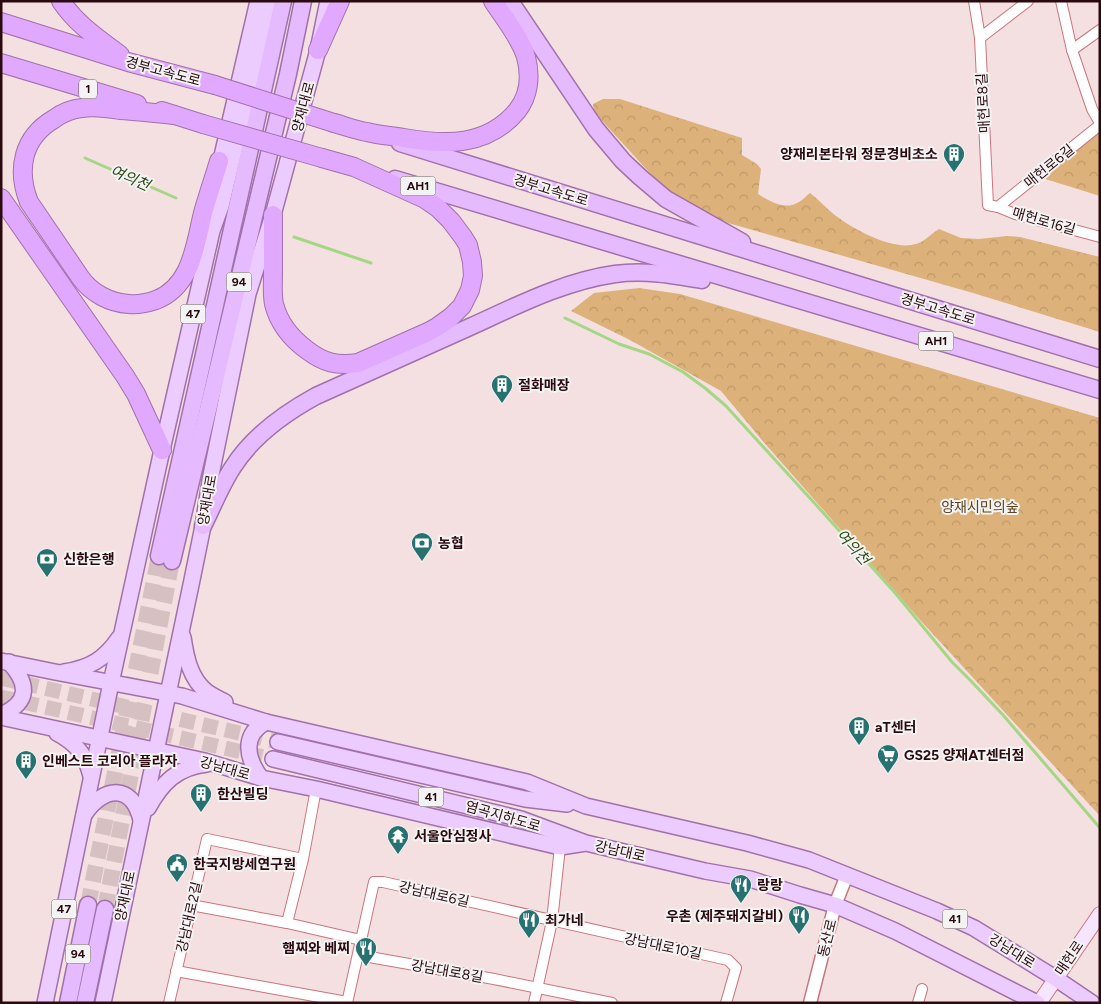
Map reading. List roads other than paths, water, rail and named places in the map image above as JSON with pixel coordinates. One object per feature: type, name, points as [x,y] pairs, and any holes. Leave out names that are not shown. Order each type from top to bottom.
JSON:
[{"type":"highway","points":[[61,1],[70,15],[82,26],[128,62]]},
{"type":"highway","name":"양재대로","points":[[283,1],[166,559],[288,74],[303,1]]},
{"type":"highway","points":[[318,50],[340,1]]},
{"type":"highway","points":[[367,132],[427,142],[454,142],[488,134],[511,118],[519,109],[528,89],[528,67],[522,47],[494,1]]},
{"type":"highway","points":[[510,1],[596,129],[632,170],[674,205],[774,259]]},
{"type":"highway","name":"경부고속도로","points":[[1,22],[128,62],[215,85],[1100,358]]},
{"type":"highway","name":"1","points":[[1,63],[354,167]]},
{"type":"highway","points":[[174,114],[96,107],[81,108],[65,113],[48,123],[33,136],[28,145],[22,172],[27,198],[33,210],[87,286],[108,299],[130,304],[140,304],[157,299],[175,288],[190,266],[207,200],[220,161]]},
{"type":"highway","points":[[274,215],[274,304],[288,333],[317,357],[334,364],[358,363],[437,327],[458,311],[470,290],[473,269],[468,245],[451,221],[438,208],[424,199],[354,167]]},
{"type":"highway","name":"AH1","points":[[354,167],[1100,390]]},
{"type":"highway","points":[[1,198],[126,376],[162,450]]},
{"type":"highway","points":[[203,526],[234,465],[256,441],[284,416],[316,396],[534,298],[577,283],[606,276],[635,273],[668,274],[773,292]]},
{"type":"highway","name":"94","points":[[68,1003],[88,905]]},
{"type":"highway","name":"94","points":[[86,1003],[105,909]]},
{"type":"main road","points":[[212,231],[213,203],[220,161],[258,1]]},
{"type":"main road","name":"47","points":[[45,1003],[111,683],[162,450],[212,231],[221,206],[270,1]]},
{"type":"main road","name":"양재대로","points":[[103,1003],[203,526],[211,475],[248,294],[274,215],[318,50],[328,1]]},
{"type":"main road","points":[[187,604],[182,624],[183,635],[188,663],[198,684],[208,692],[266,722]]},
{"type":"main road","points":[[56,672],[78,669],[99,660],[108,652],[124,628]]},
{"type":"main road","points":[[5,662],[182,696],[266,722]]},
{"type":"main road","points":[[1,716],[18,705],[24,695],[24,687],[20,677],[5,662]]},
{"type":"main road","points":[[1,716],[42,726],[61,735],[76,746],[87,763],[91,778]]},
{"type":"main road","points":[[261,778],[249,756],[248,748],[254,732],[266,722]]},
{"type":"main road","name":"강남대로","points":[[266,722],[527,782],[586,806],[809,860],[937,911],[974,928],[1092,1003]]},
{"type":"main road","name":"강남대로","points":[[42,726],[156,750],[211,763],[261,778],[316,789],[560,847],[586,843],[705,871],[750,878],[835,905],[894,931],[1038,1003]]},
{"type":"main road","name":"염곡지하도로","points":[[278,742],[525,799],[586,806]]},
{"type":"main road","name":"염곡지하도로","points":[[273,759],[521,819],[586,843]]},
{"type":"main road","points":[[141,820],[163,785],[171,778],[180,772],[211,763]]},
{"type":"main road","points":[[84,816],[96,802],[116,792],[125,794],[130,798],[137,807],[141,820]]},
{"type":"main road","name":"매헌로","points":[[1038,1003],[1100,914]]},
{"type":"street","name":"매헌로8길","points":[[974,1],[980,38],[993,206]]},
{"type":"street","points":[[980,38],[1028,1]]},
{"type":"street","name":"매헌로6길","points":[[993,206],[1100,124],[1092,109],[1072,50],[1061,1]]},
{"type":"street","points":[[1072,50],[1100,30]]},
{"type":"street","name":"매헌로16길","points":[[993,206],[1015,214],[1100,237]]},
{"type":"street","points":[[287,924],[303,859],[316,789]]},
{"type":"street","name":"강남대로2길","points":[[168,1003],[207,840],[303,859]]},
{"type":"street","points":[[534,1003],[552,921],[560,847]]},
{"type":"street","name":"동산로","points":[[810,1003],[835,905],[847,875]]},
{"type":"street","name":"강남대로6길","points":[[176,971],[347,1002],[374,882],[382,882],[552,921]]},
{"type":"street","points":[[192,906],[361,940]]},
{"type":"street","name":"강남대로10길","points":[[552,921],[728,960],[736,968],[726,1003]]},
{"type":"street","name":"강남대로8길","points":[[358,955],[494,979],[612,1003]]},
{"type":"street","points":[[918,1003],[922,989]]},
{"type":"waterway","name":"여의천","points":[[85,158],[176,198]]},
{"type":"waterway","name":"여의천","points":[[294,237],[371,263]]},
{"type":"waterway","name":"여의천","points":[[565,318],[619,344],[649,354],[683,372],[726,406],[896,594],[952,662],[1003,715],[1100,828]]},
{"type":"tunnel","points":[[88,905],[159,556]]},
{"type":"tunnel","points":[[105,909],[172,561]]},
{"type":"tunnel","points":[[1,678],[278,742]]},
{"type":"tunnel","points":[[1,697],[273,759]]},
{"type":"place","name":"양재리본타워 정문경비초소","points":[[954,173]]},
{"type":"place","name":"절화매장","points":[[502,404]]},
{"type":"place","name":"농협","points":[[422,562]]},
{"type":"place","name":"신한은행","points":[[47,578]]},
{"type":"place","name":"aT센터","points":[[859,746]]},
{"type":"place","name":"GS25 양재AT센터점","points":[[888,774]]},
{"type":"place","name":"인베스트 코리아 플라자","points":[[26,780]]},
{"type":"place","name":"한산빌딩","points":[[201,813]]},
{"type":"place","name":"서울안심정사","points":[[398,855]]},
{"type":"place","name":"한국지방세연구원","points":[[177,883]]},
{"type":"place","name":"랑랑","points":[[741,904]]},
{"type":"place","name":"우촌 (제주돼지갈비)","points":[[799,935]]},
{"type":"place","name":"최가네","points":[[529,939]]},
{"type":"place","name":"햄찌와 베찌","points":[[366,967]]},
{"type":"park label","name":"양재시민의숲","points":[[980,507]]}]
